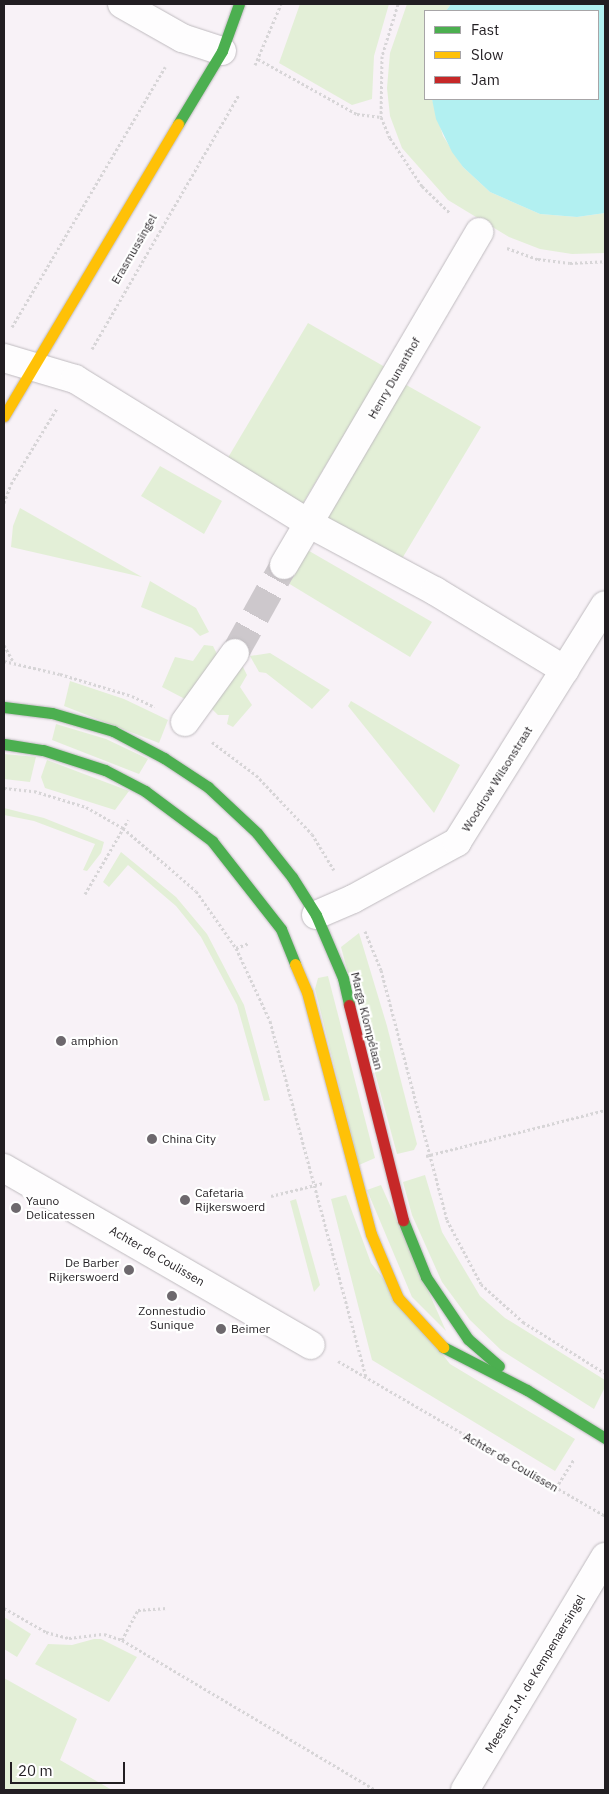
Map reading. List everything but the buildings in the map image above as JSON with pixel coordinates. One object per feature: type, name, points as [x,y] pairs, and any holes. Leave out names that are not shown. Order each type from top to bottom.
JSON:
[{"type":"street","points":[[122,4],[182,38],[222,51]]},
{"type":"street","name":"Erasmussingel","points":[[4,416],[222,51],[239,4]]},
{"type":"street","name":"Henry Dunanthof","points":[[284,565],[310,524],[479,232]]},
{"type":"street","points":[[6,346],[33,367],[75,379],[203,461],[310,524],[435,591],[565,670]]},
{"type":"street","name":"Woodrow Wilsonstraat","points":[[311,917],[353,899],[457,842],[605,606]]},
{"type":"street","points":[[185,722],[235,653]]},
{"type":"street","name":"Marga Klompélaan","points":[[4,707],[52,713],[113,731],[182,770],[208,787],[257,833],[292,876],[343,978],[388,1166],[406,1229],[426,1277],[468,1340],[527,1390]]},
{"type":"street","name":"Marga Klompélaan","points":[[4,744],[43,750],[105,770],[145,790],[212,841],[285,928],[307,992],[371,1234],[398,1298],[448,1352],[527,1390],[605,1438]]},
{"type":"street","name":"Achter de Coulissen","points":[[4,1168],[310,1345]]},
{"type":"street","name":"Meester J.M. de Kempenaersingel","points":[[465,1790],[605,1557]]},
{"type":"path","points":[[254,68],[282,4]]},
{"type":"path","points":[[398,4],[382,56],[381,117],[390,138],[422,186],[448,212],[507,248],[538,259],[570,263],[605,261]]},
{"type":"path","points":[[6,346],[182,38]]},
{"type":"path","points":[[222,51],[259,60],[357,114],[381,117]]},
{"type":"path","name":"Erasmussingel","points":[[4,503],[11,484],[75,379],[244,85]]},
{"type":"path","points":[[4,645],[14,662]]},
{"type":"path","points":[[4,788],[34,791],[86,807],[123,828],[196,891],[236,948],[270,1021],[315,1185],[271,1196]]},
{"type":"path","points":[[85,894],[123,828]]},
{"type":"path","points":[[427,1156],[605,1110]]},
{"type":"path","name":"Achter de Coulissen","points":[[315,1185],[366,1378],[605,1516]]},
{"type":"path","points":[[4,1608],[46,1632],[69,1638],[104,1634],[122,1640],[376,1790]]},
{"type":"path","points":[[122,1640],[138,1610],[166,1608]]},
{"type":"green space","points":[[300,4],[389,4],[374,56],[372,99],[352,105],[279,63]]},
{"type":"green space","points":[[407,4],[451,4],[447,10],[424,10],[424,100],[432,100],[443,136],[463,167],[490,192],[540,214],[577,217],[605,213],[605,253],[572,254],[540,249],[509,237],[448,200],[402,148],[390,116],[387,88],[390,53]]},
{"type":"green space","points":[[308,323],[385,367],[297,513],[223,466]]},
{"type":"green space","points":[[401,382],[481,427],[388,582],[311,534]]},
{"type":"green space","points":[[160,466],[222,501],[204,534],[141,496]]},
{"type":"green space","points":[[20,508],[142,577],[11,547],[13,526]]},
{"type":"green space","points":[[304,548],[432,622],[410,657],[283,580]]},
{"type":"green space","points":[[150,581],[196,608],[209,632],[200,636],[192,628],[141,607]]},
{"type":"green space","points":[[204,645],[213,646],[218,656],[185,699],[162,687],[175,657],[193,661]]},
{"type":"green space","points":[[270,653],[330,690],[312,709],[266,673],[259,672],[250,656]]},
{"type":"green space","points":[[240,661],[247,675],[240,687],[252,705],[233,727],[227,724],[229,715],[218,715],[211,708]]},
{"type":"green space","points":[[70,681],[124,699],[168,720],[159,743],[64,706]]},
{"type":"green space","points":[[351,701],[460,765],[434,813],[348,706]]},
{"type":"green space","points":[[56,724],[106,739],[148,759],[139,774],[52,740]]},
{"type":"green space","points":[[4,754],[36,757],[30,782],[4,779]]},
{"type":"green space","points":[[47,760],[129,791],[115,810],[45,788],[41,777]]},
{"type":"green space","points":[[4,808],[44,818],[104,842],[101,853],[87,871],[83,870],[95,844],[34,821],[4,815]]},
{"type":"green space","points":[[121,852],[176,897],[207,934],[244,1005],[270,1100],[264,1101],[237,1005],[201,937],[176,906],[128,865],[109,887],[103,882]]},
{"type":"green space","points":[[359,933],[387,1026],[417,1144],[414,1150],[397,1154],[341,947]]},
{"type":"green space","points":[[328,976],[375,1158],[359,1165],[315,989],[318,978]]},
{"type":"green space","points":[[425,1175],[442,1232],[480,1296],[505,1318],[605,1380],[605,1387],[594,1409],[501,1350],[470,1320],[442,1282],[412,1215],[403,1182]]},
{"type":"green space","points":[[381,1185],[446,1331],[412,1297],[367,1190]]},
{"type":"green space","points":[[346,1195],[371,1263],[450,1364],[575,1439],[555,1471],[372,1360],[331,1199]]},
{"type":"green space","points":[[296,1199],[320,1285],[314,1292],[290,1201]]},
{"type":"green space","points":[[4,1617],[31,1634],[17,1657],[4,1649]]},
{"type":"green space","points":[[101,1639],[137,1657],[109,1702],[35,1664],[48,1644],[72,1645]]},
{"type":"green space","points":[[4,1678],[77,1719],[60,1760],[112,1790],[4,1790]]},
{"type":"water","points":[[451,4],[605,4],[605,213],[577,217],[540,214],[490,192],[463,167],[452,152],[436,119],[432,100],[599,100],[599,10],[447,10]]},
{"type":"tunnel","points":[[235,653],[284,565]]},
{"type":"traffic: fast","points":[[178,124],[222,51],[239,4]]},
{"type":"traffic: fast","points":[[4,707],[52,713],[113,731],[164,758],[208,787],[257,833],[292,877],[316,915],[343,978],[349,1005]]},
{"type":"traffic: fast","points":[[4,744],[43,750],[105,770],[145,791],[212,841],[281,929],[295,964]]},
{"type":"traffic: fast","points":[[403,1220],[426,1277],[468,1339],[499,1366]]},
{"type":"traffic: fast","points":[[443,1347],[527,1390],[605,1438]]},
{"type":"traffic: slow","points":[[4,416],[178,124]]},
{"type":"traffic: slow","points":[[295,964],[307,992],[371,1234],[398,1298],[443,1347]]},
{"type":"traffic: jam","points":[[349,1005],[403,1220]]},
{"type":"place","name":"amphion","points":[[61,1041]]},
{"type":"place","name":"China City","points":[[152,1139]]},
{"type":"place","name":"Cafetaria Rijkerswoerd","points":[[185,1200]]},
{"type":"place","name":"Yauno Delicatessen","points":[[16,1208]]},
{"type":"place","name":"De Barber Rijkerswoerd","points":[[129,1270]]},
{"type":"place","name":"Zonnestudio Sunique","points":[[172,1296]]},
{"type":"place","name":"Beimer","points":[[221,1329]]}]
